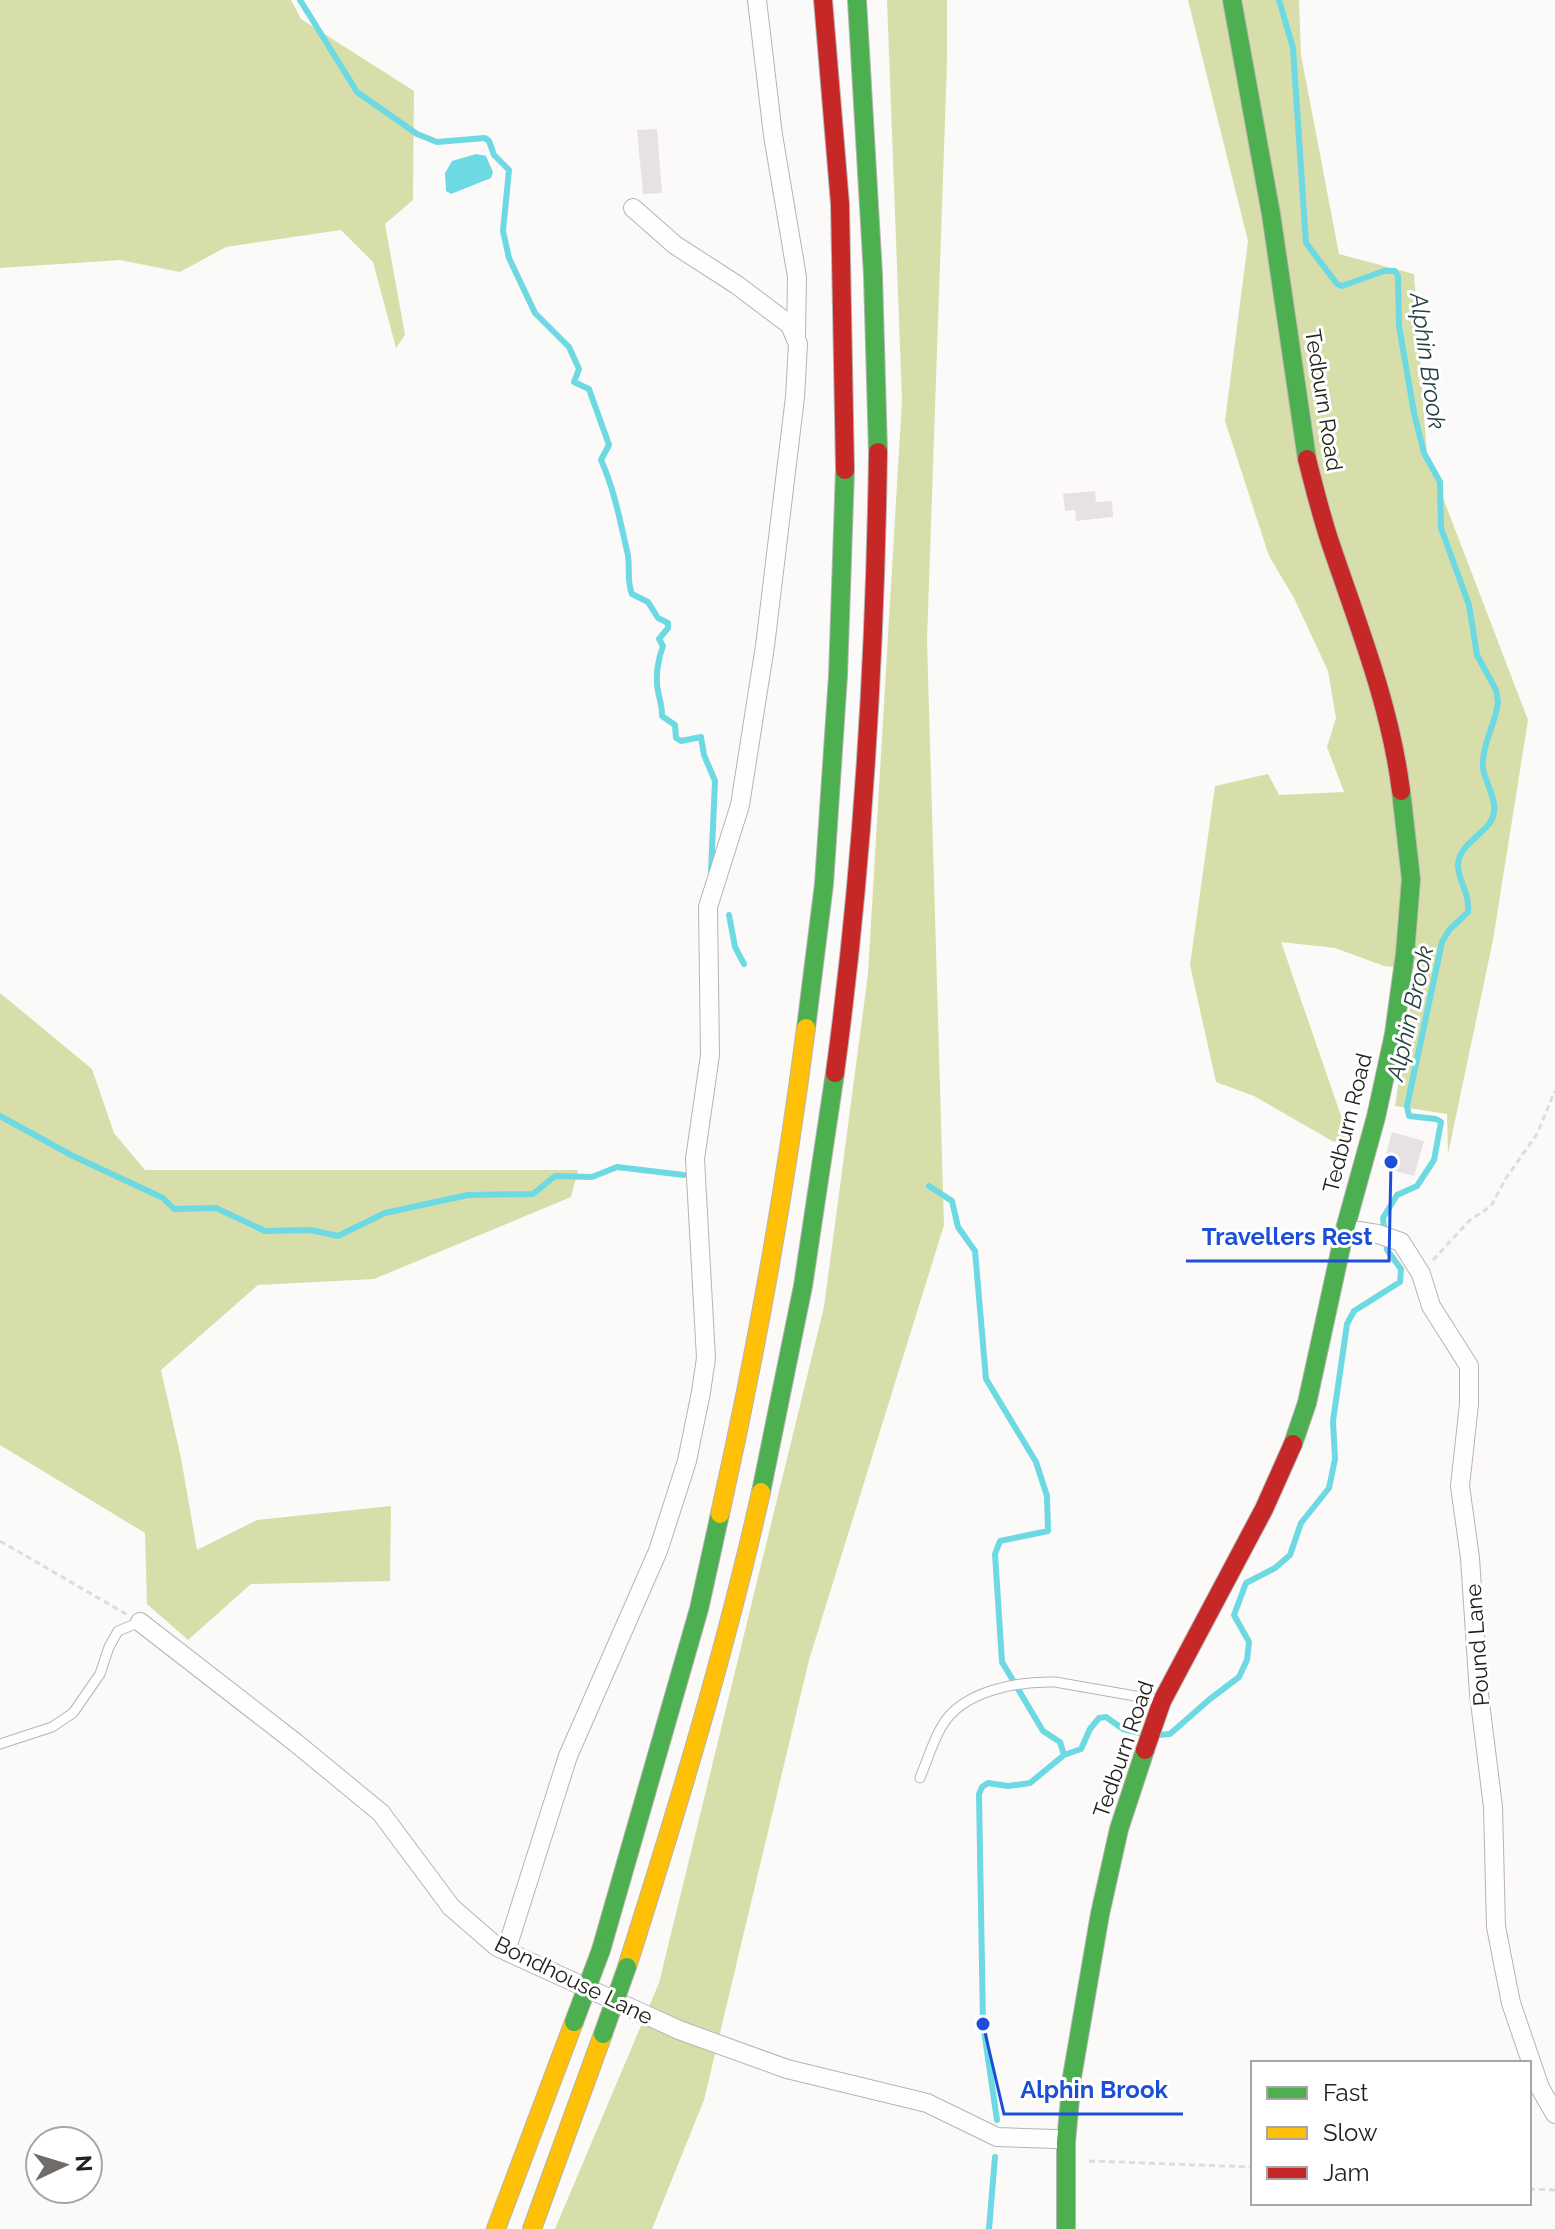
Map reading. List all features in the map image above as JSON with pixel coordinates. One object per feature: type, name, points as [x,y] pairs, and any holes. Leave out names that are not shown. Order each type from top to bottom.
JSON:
[{"type":"main road","points":[[496,2229],[601,1950],[699,1609],[748,1391],[787,1168],[824,884],[838,676],[846,445],[840,204],[823,0]]},
{"type":"main road","points":[[532,2229],[627,1967],[693,1759],[745,1562],[786,1368],[817,1197],[845,999],[872,675],[878,443],[876,286],[857,0]]},
{"type":"main road","name":"Tedburn Road","points":[[1066,2229],[1066,2142],[1072,2077],[1100,1914],[1119,1829],[1162,1701],[1264,1509],[1288,1458],[1307,1403],[1345,1229],[1376,1117],[1394,1034],[1411,879],[1397,761],[1378,679],[1329,539],[1305,453],[1271,214],[1232,0]]},
{"type":"street","points":[[757,0],[773,135],[797,277],[795,339]]},
{"type":"street","points":[[506,1951],[568,1756],[658,1551],[687,1461],[701,1392],[706,1358],[695,1159],[710,1055],[708,907],[740,805],[763,660],[795,397],[798,344],[790,325],[737,285],[675,245],[633,208]]},
{"type":"street","name":"Pound Lane","points":[[1345,1229],[1378,1234],[1401,1242],[1421,1274],[1431,1306],[1469,1366],[1469,1404],[1460,1486],[1470,1558],[1479,1694],[1493,1807],[1496,1927],[1511,2003],[1531,2061]]},
{"type":"street","name":"Bondhouse Lane","points":[[140,1622],[381,1813],[451,1907],[497,1947],[679,2030],[787,2069],[927,2103],[997,2137],[1066,2142]]},
{"type":"street","name":"Pound Lane","points":[[1531,2062],[1540,2088],[1555,2114]]},
{"type":"lane","points":[[0,1744],[52,1727],[73,1713],[100,1674],[118,1631],[140,1622]]},
{"type":"lane","points":[[920,1778],[943,1725],[962,1703],[1001,1689],[1055,1682],[1162,1701]]},
{"type":"path","points":[[1421,1274],[1469,1221],[1491,1206],[1506,1178],[1537,1134],[1555,1091]]},
{"type":"path","points":[[0,1541],[140,1622]]},
{"type":"path","points":[[1066,2142],[1087,2161],[1251,2167]]},
{"type":"path","points":[[1531,2189],[1555,2190]]},
{"type":"green space","points":[[0,0],[291,0],[301,19],[414,91],[413,200],[385,224],[405,335],[396,348],[373,262],[341,230],[226,247],[180,272],[120,260],[0,268]]},
{"type":"green space","points":[[887,0],[947,0],[927,640],[944,1225],[809,1660],[704,2100],[652,2229],[555,2229],[659,1983],[824,1307],[868,974],[902,400]]},
{"type":"green space","points":[[1188,0],[1299,0],[1301,55],[1339,254],[1414,274],[1427,456],[1528,720],[1493,940],[1448,1154],[1447,1114],[1395,1106],[1416,969],[1384,966],[1335,948],[1281,942],[1348,1136],[1334,1142],[1254,1096],[1216,1082],[1190,965],[1215,786],[1268,774],[1279,795],[1344,792],[1327,747],[1336,718],[1328,671],[1294,598],[1269,556],[1225,421],[1248,241]]},
{"type":"green space","points":[[0,993],[92,1069],[114,1133],[145,1170],[578,1170],[571,1197],[374,1279],[258,1285],[161,1370],[197,1550],[257,1520],[391,1506],[390,1581],[251,1584],[188,1640],[147,1604],[145,1533],[0,1445]]},
{"type":"water","points":[[476,154],[486,156],[493,172],[491,178],[451,194],[446,191],[445,173],[452,161]]},
{"type":"building","points":[[657,129],[662,193],[643,194],[637,130]]},
{"type":"building","points":[[1095,491],[1096,502],[1112,501],[1113,517],[1076,521],[1075,510],[1065,511],[1063,494]]},
{"type":"building","points":[[1392,1132],[1424,1141],[1414,1176],[1382,1168]]},
{"type":"waterway","points":[[300,0],[357,92],[417,134],[437,142],[485,138],[494,155],[509,170],[503,231],[509,258],[535,313],[569,347],[579,369],[574,382],[589,389],[609,445],[601,460],[622,528],[632,594],[648,602],[658,618],[668,623],[668,628],[659,639],[663,646],[657,680],[662,716],[675,725],[676,738],[681,741],[701,737],[704,755],[715,781],[711,872]]},
{"type":"waterway","name":"Alphin Brook","points":[[1159,1735],[1170,1734],[1239,1677],[1247,1660],[1249,1642],[1234,1615],[1246,1583],[1275,1568],[1290,1555],[1301,1523],[1329,1488],[1335,1459],[1333,1421],[1347,1324],[1354,1311],[1400,1282],[1401,1269],[1387,1250],[1383,1218],[1397,1195],[1417,1186],[1434,1160],[1441,1122],[1409,1116],[1407,1106],[1442,942],[1449,930],[1468,912],[1459,858],[1494,814],[1483,760],[1497,710],[1496,690],[1477,655],[1469,605],[1441,528],[1440,482],[1424,453],[1399,326],[1398,276],[1395,271],[1384,271],[1342,286],[1337,284],[1306,243],[1293,48],[1279,0]]},
{"type":"waterway","points":[[729,915],[735,947],[744,964]]},
{"type":"waterway","points":[[0,1116],[71,1155],[163,1198],[174,1209],[216,1208],[265,1231],[310,1230],[338,1236],[385,1213],[468,1195],[533,1194],[555,1176],[592,1177],[617,1167],[684,1175]]},
{"type":"waterway","points":[[929,1186],[952,1201],[958,1227],[975,1251],[986,1379],[1036,1462],[1047,1496],[1048,1531],[1000,1541],[995,1554],[1002,1662],[1043,1731],[1060,1742],[1064,1755]]},
{"type":"waterway","name":"Alphin Brook","points":[[997,2120],[983,2024],[979,1794],[988,1783],[1008,1786],[1030,1783],[1064,1755],[1081,1749],[1099,1718],[1106,1717],[1123,1729],[1144,1734]]},
{"type":"waterway","name":"Alphin Brook","points":[[989,2229],[995,2157]]},
{"type":"traffic: fast","points":[[857,0],[873,275],[878,452]]},
{"type":"traffic: fast","points":[[1232,0],[1271,214],[1307,459]]},
{"type":"traffic: fast","points":[[806,1028],[824,884],[838,676],[845,470]]},
{"type":"traffic: fast","points":[[1293,1444],[1307,1403],[1345,1229],[1376,1117],[1394,1034],[1411,879],[1401,791]]},
{"type":"traffic: fast","points":[[761,1492],[803,1286],[835,1073]]},
{"type":"traffic: fast","points":[[601,1950],[699,1609],[720,1514]]},
{"type":"traffic: fast","points":[[1066,2229],[1066,2142],[1072,2077],[1100,1914],[1119,1829],[1145,1750]]},
{"type":"traffic: fast","points":[[574,2022],[601,1950]]},
{"type":"traffic: fast","points":[[603,2034],[627,1967]]},
{"type":"traffic: slow","points":[[720,1514],[769,1272],[806,1028]]},
{"type":"traffic: slow","points":[[627,1967],[699,1731],[761,1492]]},
{"type":"traffic: slow","points":[[496,2229],[574,2022]]},
{"type":"traffic: slow","points":[[532,2229],[603,2034]]},
{"type":"traffic: jam","points":[[823,0],[840,204],[845,470]]},
{"type":"traffic: jam","points":[[835,1073],[853,918],[866,763],[878,452]]},
{"type":"traffic: jam","points":[[1307,459],[1327,532],[1381,696],[1401,791]]},
{"type":"traffic: jam","points":[[1145,1750],[1162,1701],[1264,1509],[1293,1444]]},
{"type":"place","name":"Travellers Rest","points":[[1391,1162]]},
{"type":"place","name":"Alphin Brook","points":[[983,2024]]}]
